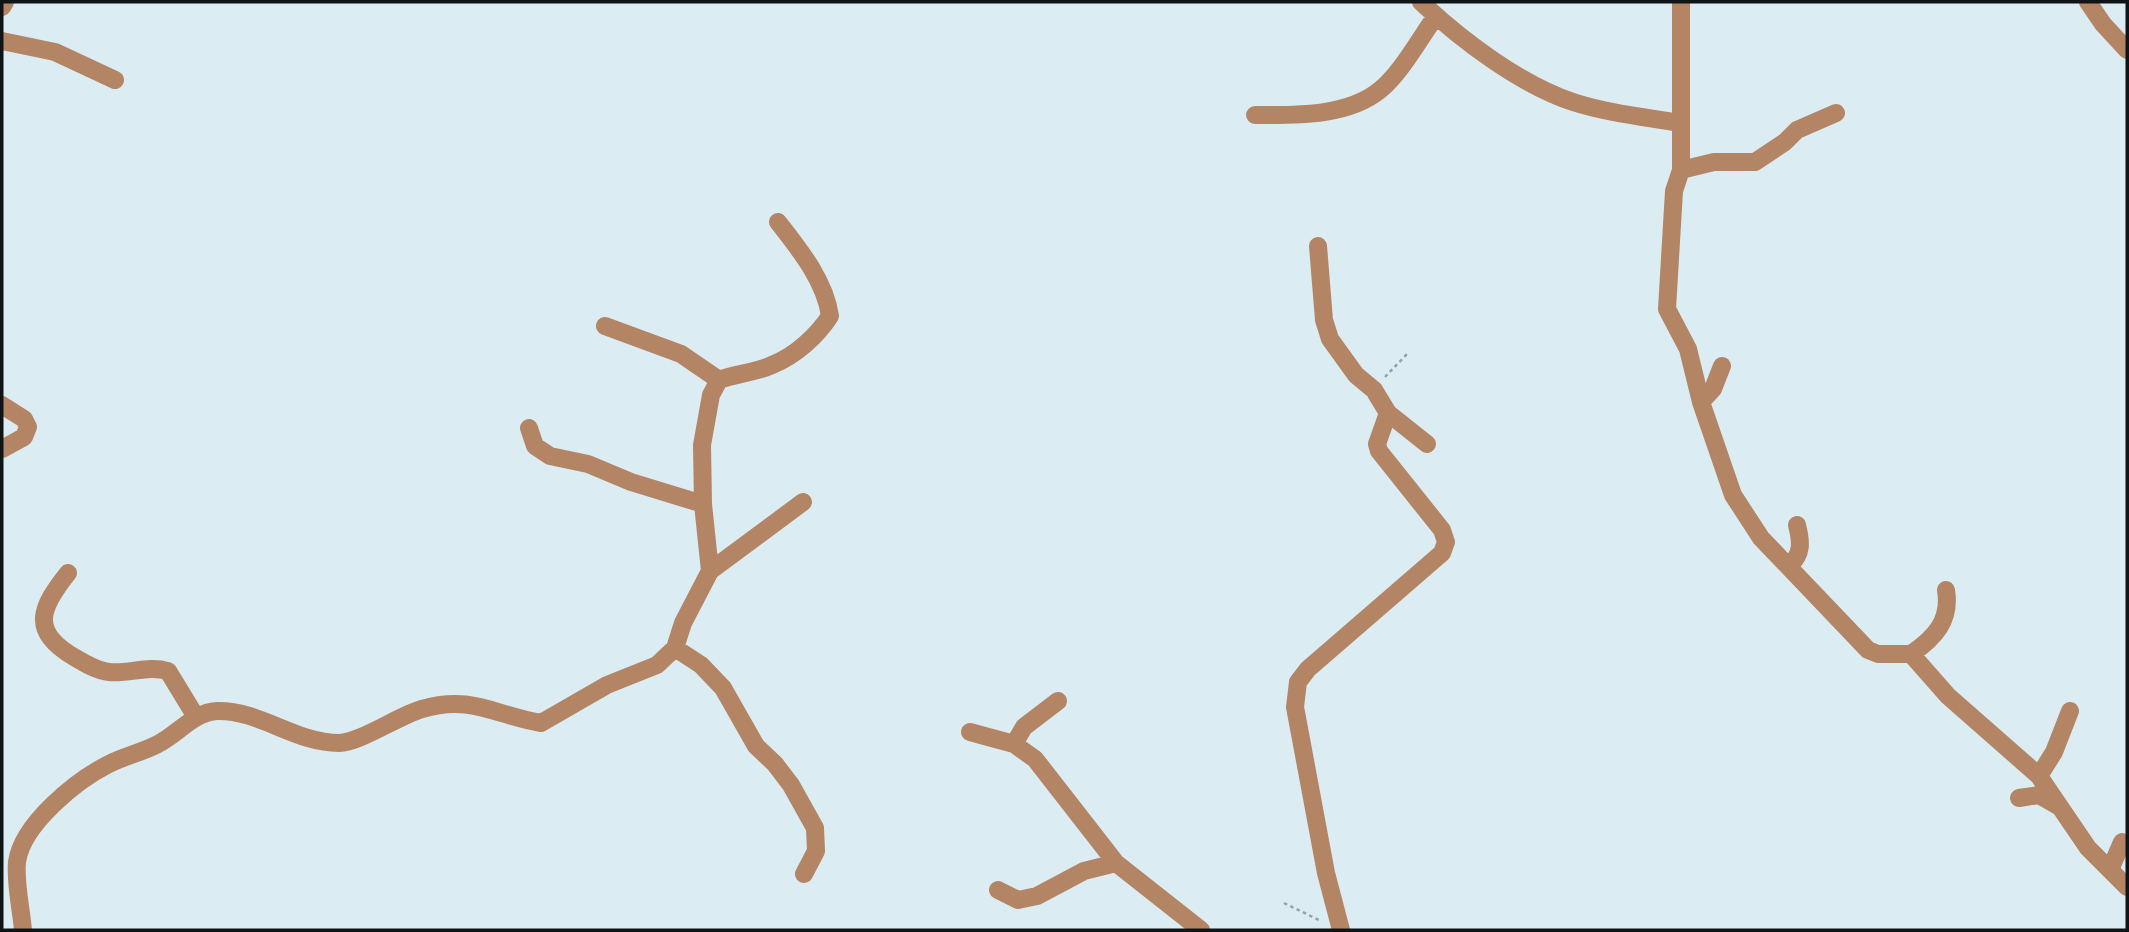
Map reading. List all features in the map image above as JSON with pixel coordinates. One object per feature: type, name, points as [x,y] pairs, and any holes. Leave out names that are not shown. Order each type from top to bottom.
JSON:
[{"type":"street","points":[[2,7],[5,2]]},
{"type":"street","points":[[1421,2],[1436,16],[1527,82],[1574,102],[1679,123]]},
{"type":"street","points":[[1681,2],[1681,170],[1674,191],[1667,309],[1688,349],[1701,402],[1733,495],[1762,538],[1868,650],[1878,654],[1911,654],[1937,632],[1945,619],[1946,590]]},
{"type":"street","points":[[2088,2],[2102,24],[2127,50]]},
{"type":"street","points":[[1255,115],[1308,114],[1353,104],[1380,90],[1436,16]]},
{"type":"street","points":[[2,41],[55,52],[115,80]]},
{"type":"street","points":[[1681,170],[1714,162],[1759,160],[1797,130],[1836,113]]},
{"type":"street","points":[[710,571],[703,504],[702,445],[711,395],[719,380],[774,365],[820,332],[830,316],[828,299],[813,272],[778,222]]},
{"type":"street","points":[[1318,246],[1324,320],[1330,339],[1356,375],[1374,390],[1388,413],[1427,444]]},
{"type":"street","points":[[605,326],[681,354],[719,380]]},
{"type":"street","points":[[1701,402],[1713,389],[1722,366]]},
{"type":"street","points":[[2,405],[24,419],[28,427],[24,437],[2,449]]},
{"type":"street","points":[[1341,929],[1315,817],[1295,693],[1308,669],[1442,553],[1446,542],[1442,530],[1379,451],[1377,444],[1388,413]]},
{"type":"street","points":[[529,428],[535,446],[550,456],[588,464],[631,482],[703,504]]},
{"type":"street","points":[[23,930],[17,861],[26,835],[93,773],[155,746],[196,717],[215,711],[249,715],[285,731],[341,743],[392,719],[424,708],[452,704],[486,706],[541,723],[607,685],[657,665],[674,648],[682,623],[710,571],[803,502]]},
{"type":"street","points":[[1789,566],[1798,559],[1801,548],[1797,525]]},
{"type":"street","points":[[68,573],[48,598],[43,617],[46,633],[60,649],[106,672],[135,672],[153,666],[168,670],[196,717]]},
{"type":"street","points":[[674,648],[701,665],[723,688],[756,746],[775,764],[791,785],[815,828],[816,851],[804,874]]},
{"type":"street","points":[[1911,654],[1948,696],[2039,776],[2088,848],[2127,887]]},
{"type":"street","points":[[1014,744],[1024,727],[1058,701]]},
{"type":"street","points":[[2039,776],[2054,752],[2070,710]]},
{"type":"street","points":[[970,732],[1014,744],[1035,759],[1116,863],[1201,930]]},
{"type":"street","points":[[2018,798],[2039,795],[2064,810]]},
{"type":"street","points":[[2109,870],[2122,842]]},
{"type":"street","points":[[998,890],[1018,900],[1037,896],[1084,871],[1116,863]]},
{"type":"path","points":[[1374,390],[1407,354]]},
{"type":"path","points":[[1284,904],[1341,929]]}]
